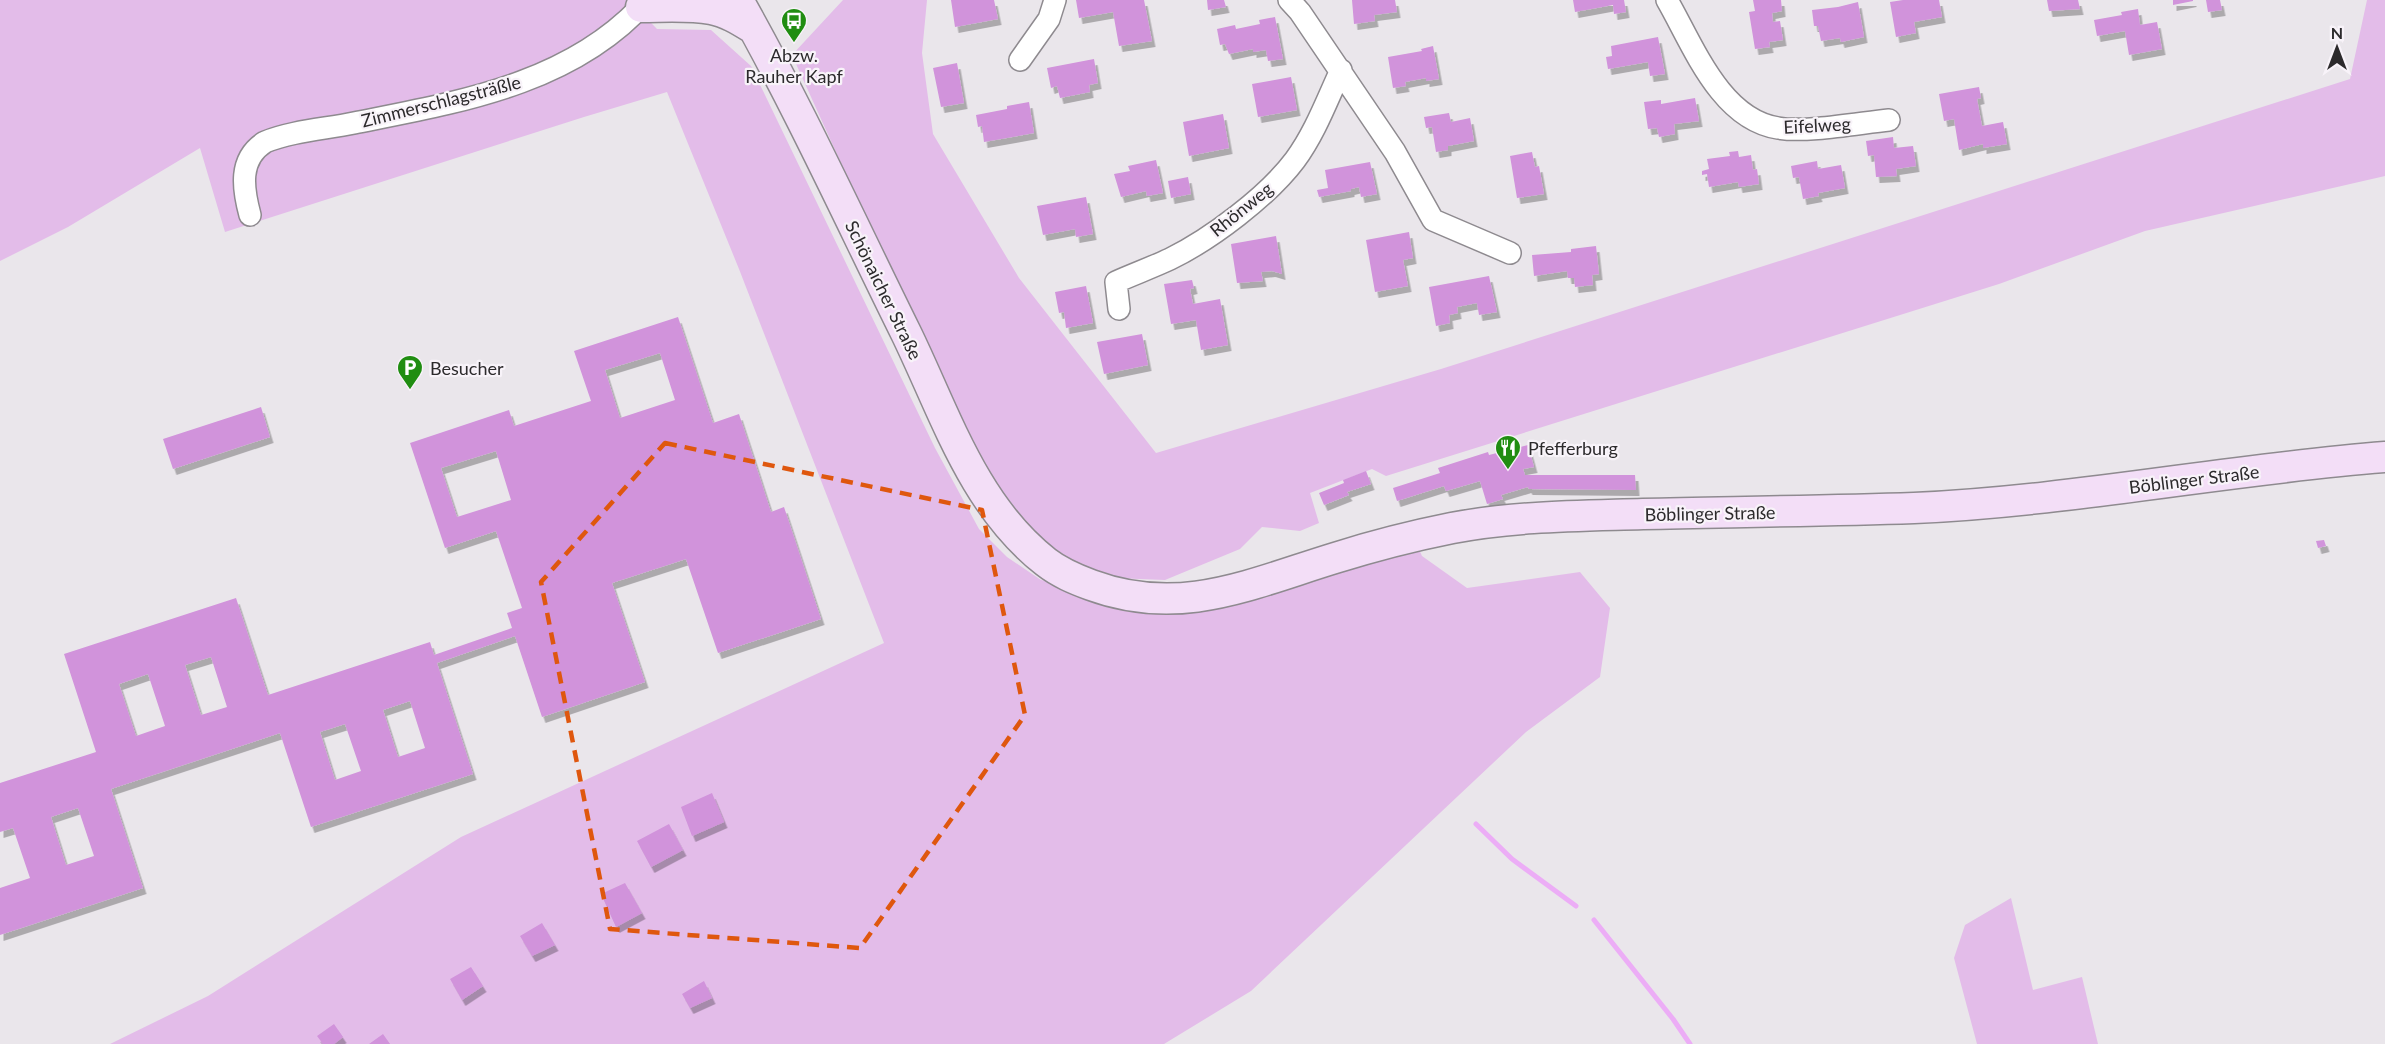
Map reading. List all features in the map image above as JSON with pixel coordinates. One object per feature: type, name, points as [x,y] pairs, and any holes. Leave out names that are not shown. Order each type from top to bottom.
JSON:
[{"type":"main road","name":"Schönaicher Straße","points":[[738,0],[909,339],[966,463],[1000,517],[1056,574]]},
{"type":"main road","points":[[644,4],[711,9],[727,14],[754,28]]},
{"type":"main road","name":"Böblinger Straße","points":[[1056,574],[1122,595],[1141,599],[1177,600],[1251,586],[1336,557],[1413,536],[1467,525],[1588,516],[1916,508],[1989,503],[2385,457]]},
{"type":"street","points":[[1020,60],[1049,19],[1055,0]]},
{"type":"street","points":[[1289,0],[1341,70],[1395,152],[1433,220],[1510,253]]},
{"type":"street","name":"Eifelweg","points":[[1667,0],[1713,81],[1731,104],[1757,123],[1779,129],[1889,120]]},
{"type":"street","name":"Zimmerschlagsträßle","points":[[250,216],[243,184],[245,171],[259,146],[272,139],[379,118],[517,84],[566,63],[600,43],[629,20],[644,4]]},
{"type":"street","name":"Rhönweg","points":[[1119,309],[1116,282],[1172,258],[1225,225],[1270,187],[1295,159],[1315,126],[1341,70]]},
{"type":"highlighted area","points":[[665,443],[982,510],[1025,715],[860,948],[610,929],[541,582]]},
{"type":"shaded area","points":[[0,0],[629,0],[657,29],[711,30],[751,66],[935,448],[979,529],[1007,557],[1041,580],[1104,590],[1251,586],[1413,536],[1422,556],[1467,588],[1580,572],[1610,608],[1600,677],[1526,732],[1251,991],[1164,1044],[110,1044],[208,996],[461,837],[884,643],[739,269],[667,92],[225,232],[200,148],[68,227],[0,261]]},
{"type":"shaded area","points":[[843,0],[927,0],[922,53],[933,134],[1019,278],[1156,453],[1441,369],[2350,79],[2367,0],[2385,0],[2385,176],[2145,231],[1999,284],[1386,476],[1372,469],[1310,493],[1319,523],[1300,531],[1262,527],[1240,549],[1165,580],[1114,578],[1066,558],[1032,535],[1004,507],[960,426],[792,55]]},
{"type":"shaded area","points":[[2011,898],[2033,990],[2082,977],[2098,1044],[1977,1044],[1954,958],[1965,925]]},
{"type":"building","points":[[951,0],[994,0],[998,19],[955,27]]},
{"type":"building","points":[[1076,0],[1144,0],[1152,41],[1119,46],[1113,12],[1079,18]]},
{"type":"building","points":[[1207,0],[1224,0],[1226,7],[1208,10]]},
{"type":"building","points":[[1352,0],[1395,0],[1397,12],[1374,15],[1375,21],[1354,24]]},
{"type":"building","points":[[1573,0],[1624,0],[1626,12],[1614,14],[1613,5],[1575,12]]},
{"type":"building","points":[[1753,0],[1781,0],[1782,11],[1772,13],[1773,22],[1780,21],[1783,40],[1769,42],[1770,47],[1755,49],[1749,12],[1755,11]]},
{"type":"building","points":[[1939,0],[1942,17],[1914,22],[1916,33],[1896,37],[1890,2]]},
{"type":"building","points":[[2047,0],[2078,0],[2080,9],[2049,11]]},
{"type":"building","points":[[2173,0],[2193,0],[2193,1],[2173,5]]},
{"type":"building","points":[[2206,0],[2220,0],[2222,10],[2208,12]]},
{"type":"building","points":[[1858,2],[1864,37],[1841,42],[1840,38],[1821,41],[1818,26],[1814,26],[1812,10]]},
{"type":"building","points":[[2138,9],[2140,25],[2157,22],[2162,49],[2129,55],[2125,31],[2097,36],[2094,20],[2122,15],[2121,12]]},
{"type":"building","points":[[1275,17],[1283,59],[1268,61],[1266,50],[1253,52],[1253,49],[1229,54],[1225,44],[1220,45],[1217,29],[1235,25],[1236,29],[1260,24],[1259,20]]},
{"type":"building","points":[[1658,37],[1665,74],[1650,76],[1648,62],[1608,69],[1606,57],[1612,56],[1611,46]]},
{"type":"building","points":[[1433,46],[1439,79],[1426,81],[1426,78],[1405,82],[1406,86],[1393,88],[1388,57],[1422,51],[1421,49]]},
{"type":"building","points":[[1094,59],[1098,83],[1089,85],[1090,92],[1060,98],[1057,86],[1051,88],[1047,68]]},
{"type":"building","points":[[957,63],[964,103],[941,107],[933,68]]},
{"type":"building","points":[[1291,77],[1297,110],[1258,117],[1252,84]]},
{"type":"building","points":[[1979,87],[1981,98],[1977,99],[1982,126],[2003,122],[2007,144],[1983,148],[1983,144],[1959,150],[1954,119],[1944,121],[1939,94]]},
{"type":"building","points":[[1695,98],[1699,121],[1674,124],[1675,134],[1659,137],[1657,128],[1648,129],[1644,102],[1661,100],[1661,104]]},
{"type":"building","points":[[1029,102],[1034,133],[984,142],[982,126],[978,127],[976,115]]},
{"type":"building","points":[[1449,113],[1451,122],[1470,118],[1474,141],[1448,146],[1448,150],[1436,152],[1432,127],[1426,128],[1424,117]]},
{"type":"building","points":[[1223,114],[1229,148],[1189,156],[1183,122]]},
{"type":"building","points":[[1893,137],[1894,148],[1913,146],[1916,166],[1896,169],[1897,176],[1876,177],[1874,155],[1868,156],[1866,141]]},
{"type":"building","points":[[1738,151],[1739,157],[1751,155],[1753,170],[1757,169],[1759,184],[1739,187],[1738,182],[1709,187],[1707,174],[1702,175],[1702,171],[1709,169],[1707,159],[1730,156],[1729,152]]},
{"type":"building","points":[[1532,152],[1535,167],[1539,166],[1544,194],[1517,198],[1510,156]]},
{"type":"building","points":[[1156,160],[1163,193],[1147,196],[1146,191],[1121,197],[1114,174],[1130,171],[1128,166]]},
{"type":"building","points":[[1817,161],[1818,169],[1841,165],[1845,188],[1818,193],[1819,196],[1803,199],[1799,177],[1793,178],[1791,166]]},
{"type":"building","points":[[1370,162],[1377,194],[1361,197],[1359,187],[1351,191],[1319,197],[1317,190],[1328,188],[1325,170]]},
{"type":"building","points":[[1188,177],[1191,194],[1171,198],[1168,181]]},
{"type":"building","points":[[1086,197],[1093,234],[1076,237],[1075,229],[1043,235],[1037,206]]},
{"type":"building","points":[[1409,232],[1413,258],[1403,260],[1408,286],[1375,292],[1366,240]]},
{"type":"building","points":[[1276,236],[1282,274],[1272,271],[1261,272],[1263,281],[1237,283],[1231,244]]},
{"type":"building","points":[[1596,246],[1599,274],[1592,275],[1593,285],[1575,287],[1574,278],[1568,278],[1567,271],[1534,276],[1532,255],[1571,252],[1571,249]]},
{"type":"building","points":[[1489,276],[1497,312],[1479,315],[1477,303],[1457,307],[1458,313],[1449,315],[1450,323],[1436,326],[1429,287]]},
{"type":"building","points":[[1192,280],[1194,288],[1190,289],[1193,304],[1220,299],[1228,345],[1201,350],[1196,320],[1171,324],[1164,284]]},
{"type":"building","points":[[1086,286],[1093,323],[1066,328],[1064,312],[1059,313],[1055,292]]},
{"type":"building","points":[[678,317],[713,423],[739,414],[771,512],[784,507],[821,619],[718,653],[686,559],[612,583],[645,682],[542,717],[515,636],[437,663],[473,774],[311,827],[280,733],[111,789],[143,888],[0,935],[0,888],[30,878],[13,828],[0,832],[0,783],[96,752],[64,654],[236,598],[268,695],[430,642],[434,655],[512,628],[507,613],[522,608],[496,531],[445,548],[410,443],[509,410],[514,426],[591,401],[574,351]],"holes":[[[660,353],[675,400],[620,418],[605,370]],[[496,451],[511,500],[457,517],[441,468]],[[211,657],[227,707],[201,715],[185,665]],[[148,674],[165,726],[136,736],[119,684]],[[410,701],[425,748],[398,757],[383,710]],[[345,724],[361,771],[335,780],[320,732]],[[78,808],[94,856],[66,865],[51,817]]]},
{"type":"building","points":[[1142,334],[1148,365],[1104,374],[1097,342]]},
{"type":"building","points":[[261,407],[270,437],[173,469],[163,439]]},
{"type":"building","points":[[1528,445],[1534,467],[1523,469],[1525,475],[1635,475],[1636,490],[1529,489],[1528,487],[1501,495],[1503,499],[1487,504],[1480,481],[1446,491],[1444,486],[1397,501],[1393,488],[1440,473],[1438,468],[1488,452],[1489,455]]},
{"type":"building","points":[[1366,471],[1371,484],[1347,492],[1349,495],[1324,505],[1319,493]]},
{"type":"building","points":[[2324,540],[2326,546],[2318,548],[2316,541]]},
{"type":"building","points":[[712,793],[724,822],[692,836],[681,807]]},
{"type":"building","points":[[669,824],[683,850],[651,867],[637,841]]},
{"type":"building","points":[[625,883],[642,913],[616,927],[601,894]]},
{"type":"building","points":[[542,923],[555,945],[532,956],[520,936]]},
{"type":"building","points":[[471,967],[483,986],[462,1000],[450,979]]},
{"type":"building","points":[[704,981],[712,998],[690,1008],[682,994]]},
{"type":"building","points":[[334,1024],[343,1037],[334,1044],[323,1044],[317,1036]]},
{"type":"building","points":[[383,1034],[390,1044],[369,1044]]},
{"type":"waterway","points":[[1476,824],[1512,859],[1576,906]]},
{"type":"waterway","points":[[1594,920],[1673,1019],[1690,1044]]},
{"type":"place","name":"Abzw. Rauher Kapf","points":[[794,44]]},
{"type":"place","name":"Besucher","points":[[410,391]]},
{"type":"place","name":"Pfefferburg","points":[[1508,471]]}]
